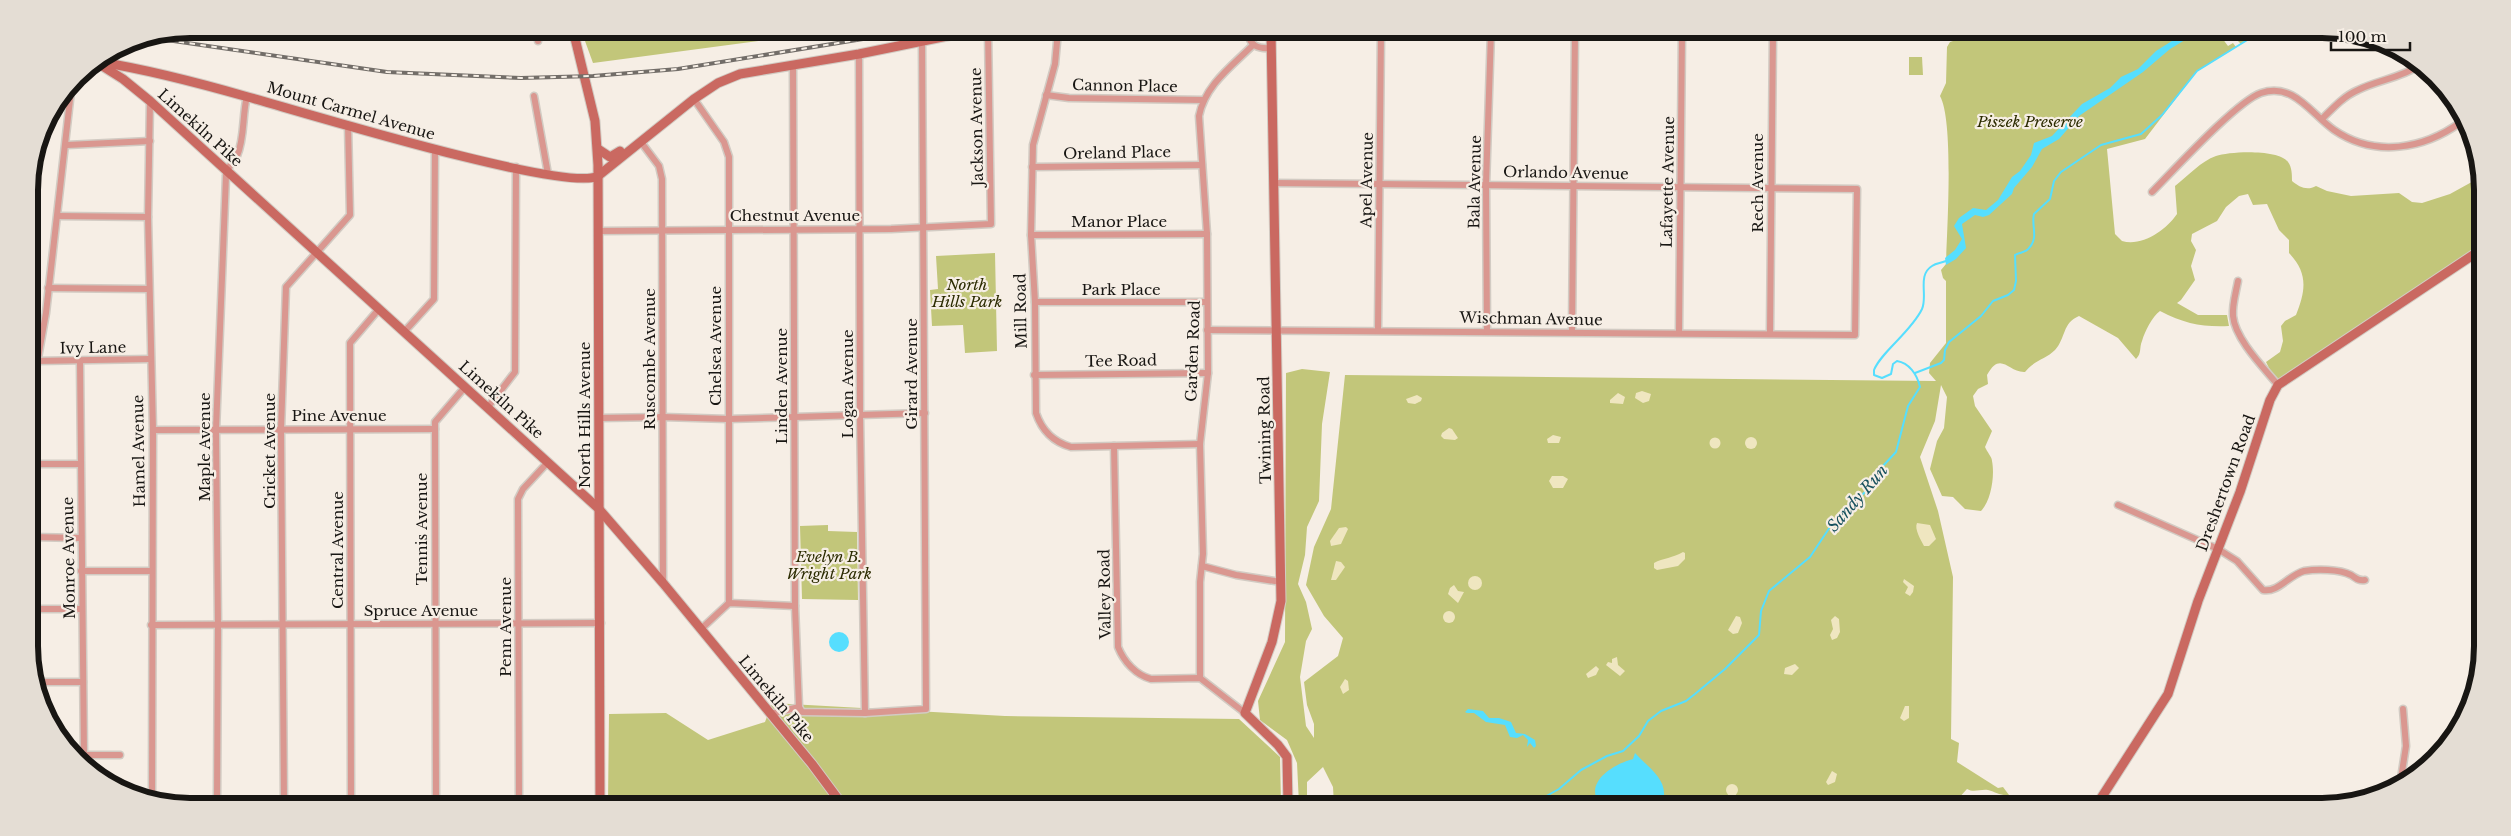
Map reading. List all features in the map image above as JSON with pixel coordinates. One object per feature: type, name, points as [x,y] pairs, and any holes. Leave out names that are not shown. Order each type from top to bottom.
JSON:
[{"type":"street","name":"North Hills Avenue","points":[[575,38],[595,121],[598,149],[598,508],[601,623],[600,798]]},
{"type":"street","points":[[598,176],[694,99],[718,83],[740,74],[859,54],[933,38]]},
{"type":"street","name":"Jackson Avenue","points":[[988,38],[991,224]]},
{"type":"street","name":"Mill Road","points":[[1057,38],[1055,64],[1032,145],[1031,235],[1035,302],[1034,375],[1036,413],[1043,428],[1052,438],[1071,448],[1200,444]]},
{"type":"street","points":[[1250,38],[1253,45],[1258,48],[1271,48]]},
{"type":"street","name":"Twining Road","points":[[1245,714],[1279,618],[1281,582],[1271,38]]},
{"type":"street","name":"Apel Avenue","points":[[1378,329],[1381,38]]},
{"type":"street","name":"Bala Avenue","points":[[1487,331],[1486,185],[1491,38]]},
{"type":"street","points":[[1572,332],[1575,38]]},
{"type":"street","name":"Lafayette Avenue","points":[[1679,332],[1682,38]]},
{"type":"street","name":"Rech Avenue","points":[[1770,333],[1773,38]]},
{"type":"street","name":"Girard Avenue","points":[[865,713],[926,709],[922,40]]},
{"type":"street","name":"Garden Road","points":[[1200,678],[1200,582],[1202,566],[1200,444],[1208,373],[1208,234],[1199,116],[1204,100],[1212,85],[1253,45]]},
{"type":"street","name":"Logan Avenue","points":[[859,54],[860,416],[865,713]]},
{"type":"street","name":"Mount Carmel Avenue","points":[[105,63],[132,67],[247,96],[435,149],[548,174],[585,180],[598,176]]},
{"type":"street","name":"Limekiln Pike","points":[[102,65],[124,79],[150,101],[598,508],[664,583],[812,764],[837,798]]},
{"type":"street","name":"Linden Avenue","points":[[793,65],[795,606],[800,707]]},
{"type":"street","points":[[2322,119],[2345,97],[2359,89],[2414,69]]},
{"type":"street","points":[[2152,192],[2239,107],[2260,93],[2270,91],[2293,96],[2304,101],[2322,119],[2349,139],[2388,148],[2412,146],[2434,139],[2459,124]]},
{"type":"street","points":[[38,349],[58,216],[71,95]]},
{"type":"street","name":"Cannon Place","points":[[1046,95],[1069,98],[1204,100]]},
{"type":"street","name":"Maple Avenue","points":[[217,798],[216,430],[226,170],[234,161],[241,144],[247,96]]},
{"type":"street","points":[[534,96],[548,174]]},
{"type":"street","name":"Chelsea Avenue","points":[[694,99],[728,150],[730,229],[728,419],[730,603]]},
{"type":"street","name":"Hamel Avenue","points":[[150,101],[148,217],[153,430],[152,793]]},
{"type":"street","name":"Cricket Avenue","points":[[284,798],[281,429],[286,287],[350,215],[348,125]]},
{"type":"street","points":[[66,145],[150,141]]},
{"type":"street","points":[[598,149],[610,157],[628,145],[640,142]]},
{"type":"street","name":"Ruscombe Avenue","points":[[640,142],[662,174],[664,583]]},
{"type":"street","points":[[405,331],[434,299],[435,149]]},
{"type":"street","name":"Oreland Place","points":[[1032,167],[1202,164]]},
{"type":"street","points":[[488,407],[515,372],[516,167]]},
{"type":"street","name":"Orlando Avenue","points":[[1274,183],[1681,187],[1770,190],[1857,189],[1855,334]]},
{"type":"street","points":[[58,216],[148,217]]},
{"type":"street","name":"Chestnut Avenue","points":[[598,231],[924,228],[991,224]]},
{"type":"street","name":"Manor Place","points":[[1031,235],[1208,234]]},
{"type":"street","points":[[2238,281],[2233,309],[2235,326],[2255,358],[2278,385],[2474,254]]},
{"type":"street","points":[[48,288],[149,288]]},
{"type":"street","name":"Park Place","points":[[1035,302],[1207,302]]},
{"type":"street","name":"Central Avenue","points":[[351,798],[350,343],[379,309]]},
{"type":"street","name":"Wischman Avenue","points":[[1207,330],[1378,329],[1855,334]]},
{"type":"street","name":"Ivy Lane","points":[[38,361],[150,359]]},
{"type":"street","name":"Monroe Avenue","points":[[80,361],[84,754]]},
{"type":"street","name":"Tee Road","points":[[1034,375],[1208,373]]},
{"type":"street","name":"Dreshertown Road","points":[[2101,798],[2168,694],[2218,549],[2240,492],[2270,400],[2278,385]]},
{"type":"street","points":[[434,429],[435,422],[465,387]]},
{"type":"street","points":[[599,418],[728,419],[925,414]]},
{"type":"street","name":"Pine Avenue","points":[[153,430],[434,429]]},
{"type":"street","name":"Tennis Avenue","points":[[434,429],[436,798]]},
{"type":"street","name":"Valley Road","points":[[1114,446],[1118,647],[1133,670],[1144,677],[1151,679],[1200,678]]},
{"type":"street","name":"Penn Avenue","points":[[519,798],[518,499],[523,489],[548,462]]},
{"type":"street","points":[[38,464],[80,464]]},
{"type":"street","points":[[2118,504],[2218,549],[2242,564],[2258,587],[2268,591],[2277,587],[2291,576],[2308,571],[2339,572],[2360,581],[2365,580]]},
{"type":"street","points":[[38,537],[81,538]]},
{"type":"street","points":[[1202,566],[1236,575],[1281,582]]},
{"type":"street","points":[[81,571],[152,571]]},
{"type":"street","points":[[701,629],[730,603],[795,606]]},
{"type":"street","points":[[38,609],[82,609]]},
{"type":"street","name":"Spruce Avenue","points":[[151,625],[601,623]]},
{"type":"street","points":[[1200,678],[1245,714],[1278,745],[1286,757],[1288,798]]},
{"type":"street","points":[[42,682],[83,682]]},
{"type":"street","points":[[771,714],[800,707],[802,712],[865,713]]},
{"type":"street","points":[[2402,775],[2406,746],[2403,709]]},
{"type":"street","points":[[84,754],[120,755]]},
{"type":"green space","points":[[584,38],[782,38],[593,63]]},
{"type":"green space","name":"Piszek Preserve","points":[[1996,38],[2222,38],[2228,46],[2233,43],[2236,47],[2197,71],[2145,139],[2107,149],[2115,234],[2122,241],[2137,242],[2153,236],[2167,226],[2177,214],[2175,186],[2205,161],[2223,154],[2254,152],[2283,158],[2288,162],[2292,171],[2292,181],[2300,187],[2309,188],[2316,186],[2327,191],[2351,196],[2399,193],[2412,202],[2422,203],[2450,194],[2473,181],[2474,251],[2279,381],[2274,378],[2266,362],[2280,352],[2283,341],[2281,326],[2285,321],[2296,315],[2302,298],[2302,275],[2300,268],[2289,253],[2289,240],[2279,230],[2267,204],[2253,205],[2248,194],[2239,196],[2226,207],[2217,221],[2192,234],[2191,241],[2196,250],[2191,266],[2195,280],[2177,303],[2198,315],[2227,315],[2229,326],[2194,324],[2160,311],[2147,329],[2136,359],[2118,338],[2079,316],[2067,327],[2055,350],[2032,365],[2025,372],[2001,363],[1996,364],[1992,368],[1987,375],[1988,384],[1978,389],[1973,396],[1975,406],[1992,431],[1985,447],[1992,459],[1992,481],[1990,495],[1981,511],[1965,509],[1953,497],[1942,496],[1930,469],[1937,441],[1944,428],[1947,397],[1941,385],[1935,421],[1920,457],[1938,511],[1953,577],[1951,739],[1959,743],[1957,762],[1998,788],[2003,787],[2009,795],[1988,790],[1972,791],[1967,789],[1959,798],[1334,798],[1333,787],[1323,767],[1307,782],[1307,798],[1299,798],[1297,763],[1287,740],[1260,720],[1258,701],[1285,642],[1286,373],[1302,369],[1330,372],[1322,424],[1319,501],[1307,527],[1305,555],[1298,584],[1306,602],[1312,629],[1306,641],[1300,677],[1306,726],[1314,738],[1314,724],[1307,705],[1304,682],[1338,656],[1343,638],[1324,616],[1306,585],[1314,547],[1331,509],[1345,375],[1936,381],[1929,373],[1930,363],[1946,343],[1946,281],[1941,270],[1946,264],[1948,151],[1947,128],[1940,96],[1946,83],[1947,47],[1950,42],[1959,39],[1985,40]]},
{"type":"green space","points":[[2236,38],[2250,38],[2241,44]]},
{"type":"green space","points":[[1909,57],[1922,57],[1923,75],[1909,75]]},
{"type":"green space","name":"North Hills Park","points":[[995,253],[997,351],[965,353],[963,325],[932,326],[930,290],[938,289],[936,256]]},
{"type":"green space","name":"Evelyn B. Wright Park","points":[[828,525],[828,531],[857,532],[858,600],[802,599],[800,526]]},
{"type":"green space","points":[[772,703],[1005,716],[1239,719],[1280,757],[1281,798],[608,798],[609,714],[666,713],[708,740],[765,722]]},
{"type":"sand","points":[[1642,391],[1651,394],[1649,401],[1643,403],[1635,398],[1636,393]]},
{"type":"sand","points":[[1618,393],[1625,397],[1623,404],[1610,403],[1610,400]]},
{"type":"sand","points":[[1417,395],[1422,398],[1421,401],[1415,404],[1408,403],[1406,399]]},
{"type":"sand","points":[[1449,428],[1452,429],[1458,438],[1455,440],[1444,439],[1441,436]]},
{"type":"sand","points":[[1553,435],[1561,437],[1559,443],[1548,443],[1547,439]]},
{"type":"sand","points":[[1715,437],[1721,443],[1715,449],[1709,443]]},
{"type":"sand","points":[[1749,437],[1753,437],[1757,443],[1753,449],[1749,449],[1745,445],[1745,441]]},
{"type":"sand","points":[[1552,476],[1563,476],[1568,479],[1563,488],[1553,488],[1549,481]]},
{"type":"sand","points":[[1917,523],[1930,525],[1936,539],[1929,546],[1924,546],[1921,541],[1917,531]]},
{"type":"sand","points":[[1346,527],[1348,529],[1341,544],[1331,546],[1330,541],[1339,528]]},
{"type":"sand","points":[[1683,552],[1685,553],[1685,559],[1678,566],[1657,570],[1654,568],[1654,563]]},
{"type":"sand","points":[[1336,561],[1341,562],[1345,567],[1336,580],[1331,580]]},
{"type":"sand","points":[[1475,576],[1480,578],[1482,583],[1480,588],[1475,590],[1470,588],[1468,583],[1470,578]]},
{"type":"sand","points":[[1904,579],[1914,586],[1910,596],[1905,593],[1908,587],[1903,582]]},
{"type":"sand","points":[[1454,585],[1458,591],[1464,592],[1458,603],[1448,594],[1450,588]]},
{"type":"sand","points":[[1447,611],[1451,611],[1455,617],[1451,623],[1447,623],[1443,619],[1443,615]]},
{"type":"sand","points":[[1736,616],[1740,617],[1742,623],[1738,633],[1733,634],[1728,630]]},
{"type":"sand","points":[[1835,616],[1839,619],[1840,632],[1837,638],[1832,640],[1830,635],[1833,629],[1831,620]]},
{"type":"sand","points":[[1617,657],[1618,665],[1625,671],[1620,676],[1606,665],[1608,662],[1612,663],[1612,659]]},
{"type":"sand","points":[[1795,664],[1799,668],[1792,675],[1784,674],[1785,668]]},
{"type":"sand","points":[[1596,666],[1599,669],[1596,675],[1588,678],[1586,674]]},
{"type":"sand","points":[[1345,679],[1348,681],[1349,690],[1343,694],[1340,687]]},
{"type":"sand","points":[[1905,706],[1909,706],[1909,718],[1904,721],[1900,718]]},
{"type":"sand","points":[[1832,771],[1837,774],[1835,782],[1828,785],[1826,782]]},
{"type":"sand","points":[[1730,784],[1734,784],[1738,790],[1734,796],[1730,796],[1726,792],[1726,788]]},
{"type":"water","points":[[2177,38],[2188,38],[2170,49],[2143,72],[2079,116],[2059,139],[2042,149],[2032,167],[2014,188],[2012,194],[1989,215],[1983,217],[1975,215],[1962,224],[1966,248],[1956,259],[1946,265],[1945,258],[1955,250],[1962,239],[1954,226],[1959,218],[1973,208],[1986,210],[1998,200],[2012,177],[2020,171],[2031,155],[2034,143],[2052,136],[2082,104],[2110,88],[2121,77],[2138,69],[2156,51]]},
{"type":"water","points":[[839,632],[846,635],[849,642],[846,649],[839,652],[832,649],[829,642],[832,635]]},
{"type":"water","points":[[1468,709],[1483,711],[1489,718],[1499,718],[1511,722],[1516,733],[1525,734],[1535,740],[1536,746],[1534,748],[1530,743],[1527,747],[1528,740],[1523,735],[1517,738],[1510,737],[1505,725],[1486,722],[1474,713],[1465,712]]},
{"type":"water","points":[[1635,753],[1657,776],[1664,789],[1664,798],[1596,798],[1595,789],[1603,775],[1617,765],[1633,759]]},
{"type":"waterway","points":[[1915,373],[1941,363],[1944,360],[1945,350],[1949,342],[1981,316],[1993,301],[2008,295],[2014,290],[2016,281],[2015,255],[2028,250],[2032,244],[2034,240],[2034,214],[2050,199],[2054,181],[2061,172],[2101,145],[2141,134],[2162,115],[2197,71],[2251,38]]},
{"type":"waterway","name":"Sandy Run","points":[[1543,798],[1559,789],[1581,770],[1607,756],[1623,751],[1639,736],[1648,721],[1661,711],[1686,701],[1725,669],[1759,635],[1761,611],[1769,591],[1810,557],[1830,527],[1867,490],[1882,467],[1896,452],[1908,406],[1920,387],[1912,370],[1901,362],[1897,361],[1893,364],[1891,374],[1882,378],[1874,375],[1874,370],[1883,356],[1911,326],[1922,309],[1924,304],[1924,280],[1928,270],[1934,265],[1946,261]]},
{"type":"railway","points":[[164,40],[387,72],[521,78],[593,76],[678,69],[869,38]]}]
